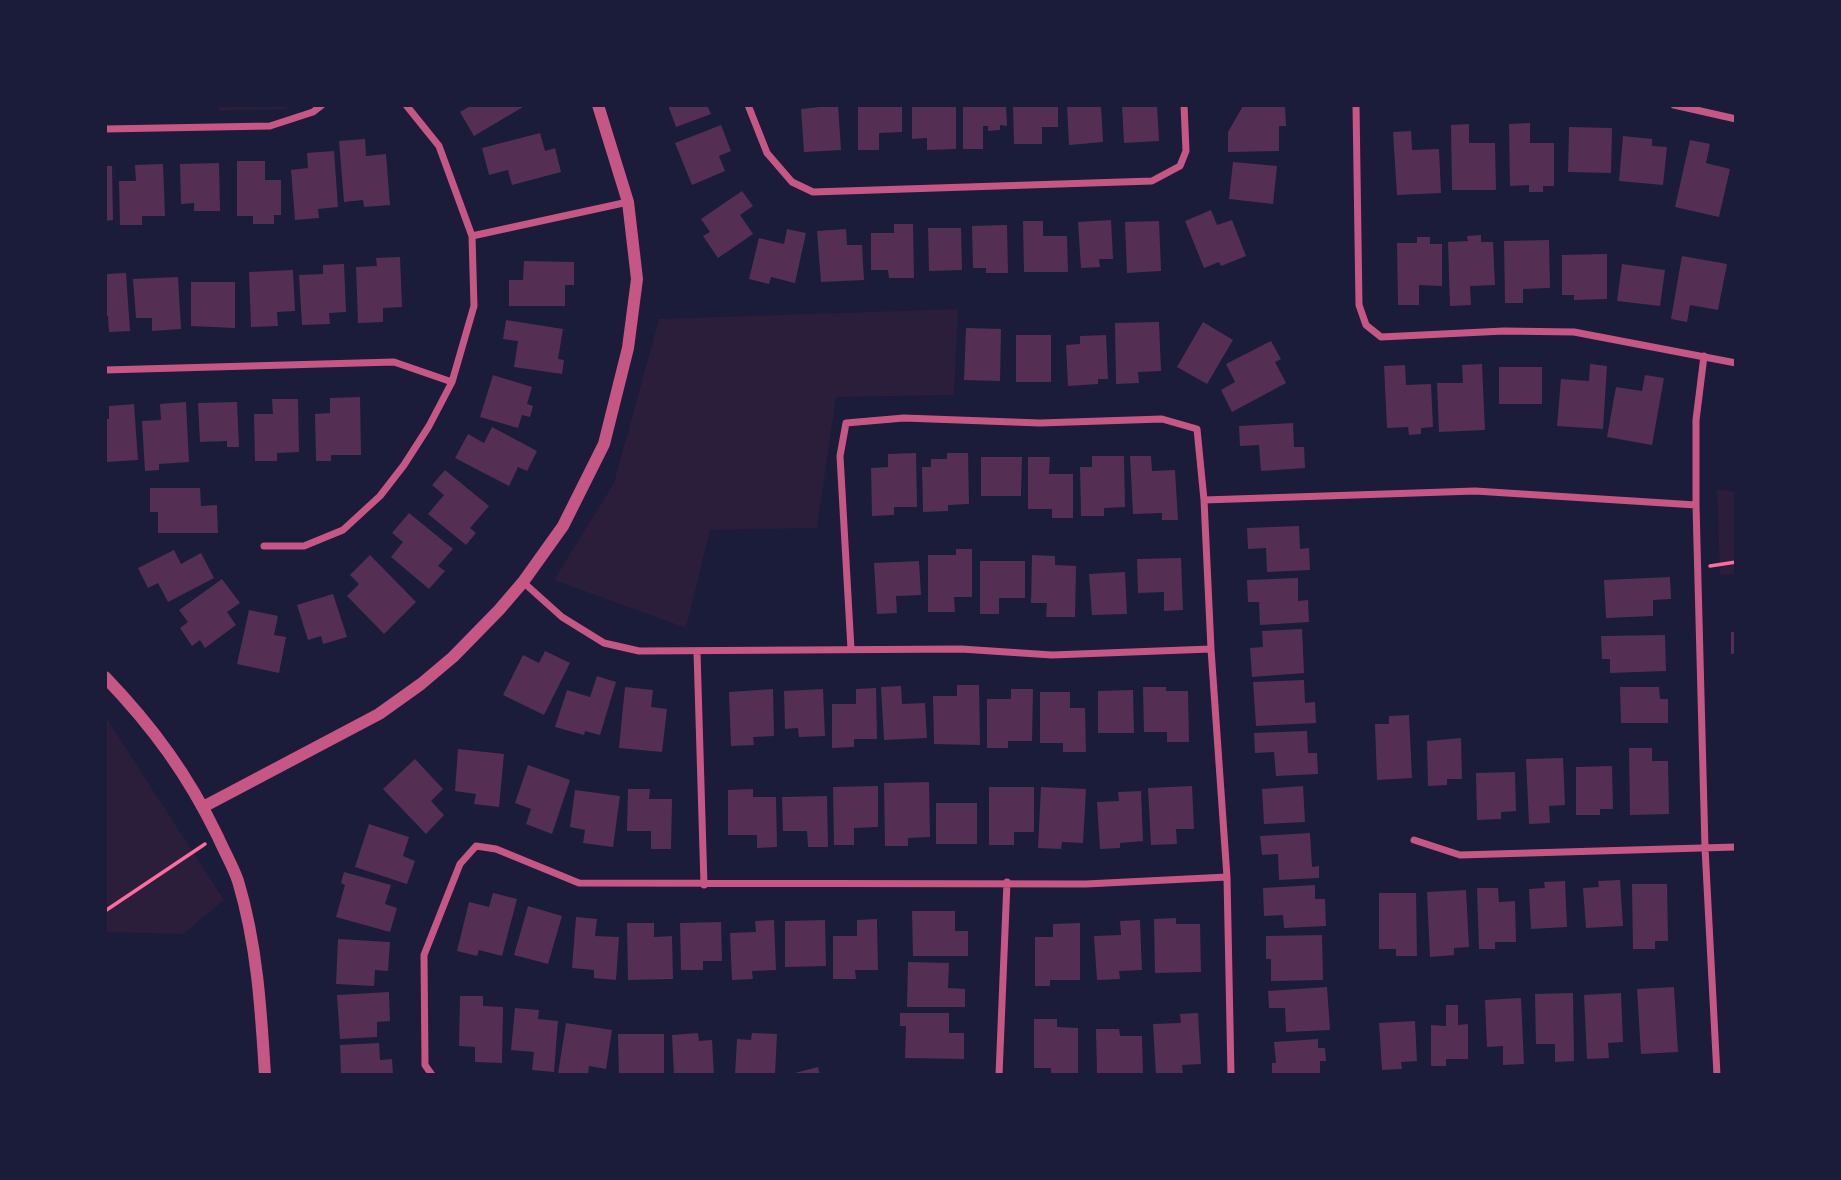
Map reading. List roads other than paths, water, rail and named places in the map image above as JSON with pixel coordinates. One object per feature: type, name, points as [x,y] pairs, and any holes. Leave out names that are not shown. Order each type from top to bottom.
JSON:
[{"type":"street","points":[[105,128],[270,126],[313,112],[322,105]]},
{"type":"street","points":[[264,546],[304,546],[343,530],[380,496],[404,465],[429,426],[452,382],[474,306],[472,236],[439,146],[406,105]]},
{"type":"street","points":[[203,807],[379,713],[421,684],[453,657],[523,582],[563,526],[604,444],[628,348],[637,279],[628,202],[598,105]]},
{"type":"street","points":[[748,105],[767,153],[792,182],[813,192],[1152,181],[1180,166],[1186,151],[1184,105]]},
{"type":"street","points":[[1356,105],[1359,304],[1366,325],[1381,337],[1504,331],[1574,332],[1736,363]]},
{"type":"street","points":[[1674,105],[1736,119]]},
{"type":"street","points":[[472,236],[628,202]]},
{"type":"street","points":[[1704,356],[1696,420],[1697,566],[1705,848],[1717,1075]]},
{"type":"street","points":[[105,370],[394,362],[452,382]]},
{"type":"street","points":[[850,649],[840,456],[846,423],[904,418],[1040,423],[1162,419],[1197,429],[1204,500],[1227,877],[1231,1075]]},
{"type":"street","points":[[1204,500],[1475,491],[1696,505]]},
{"type":"street","points":[[523,582],[562,617],[604,643],[639,651],[961,649],[1052,655],[1211,649]]},
{"type":"street","points":[[697,652],[704,885]]},
{"type":"street","points":[[105,677],[146,720],[203,807],[237,878],[250,929],[260,991],[265,1075]]},
{"type":"street","points":[[1414,840],[1460,855],[1736,847]]},
{"type":"street","points":[[432,1075],[425,1065],[424,955],[460,864],[475,846],[496,849],[579,883],[1086,884],[1227,877]]},
{"type":"street","points":[[999,1075],[1007,882]]}]
